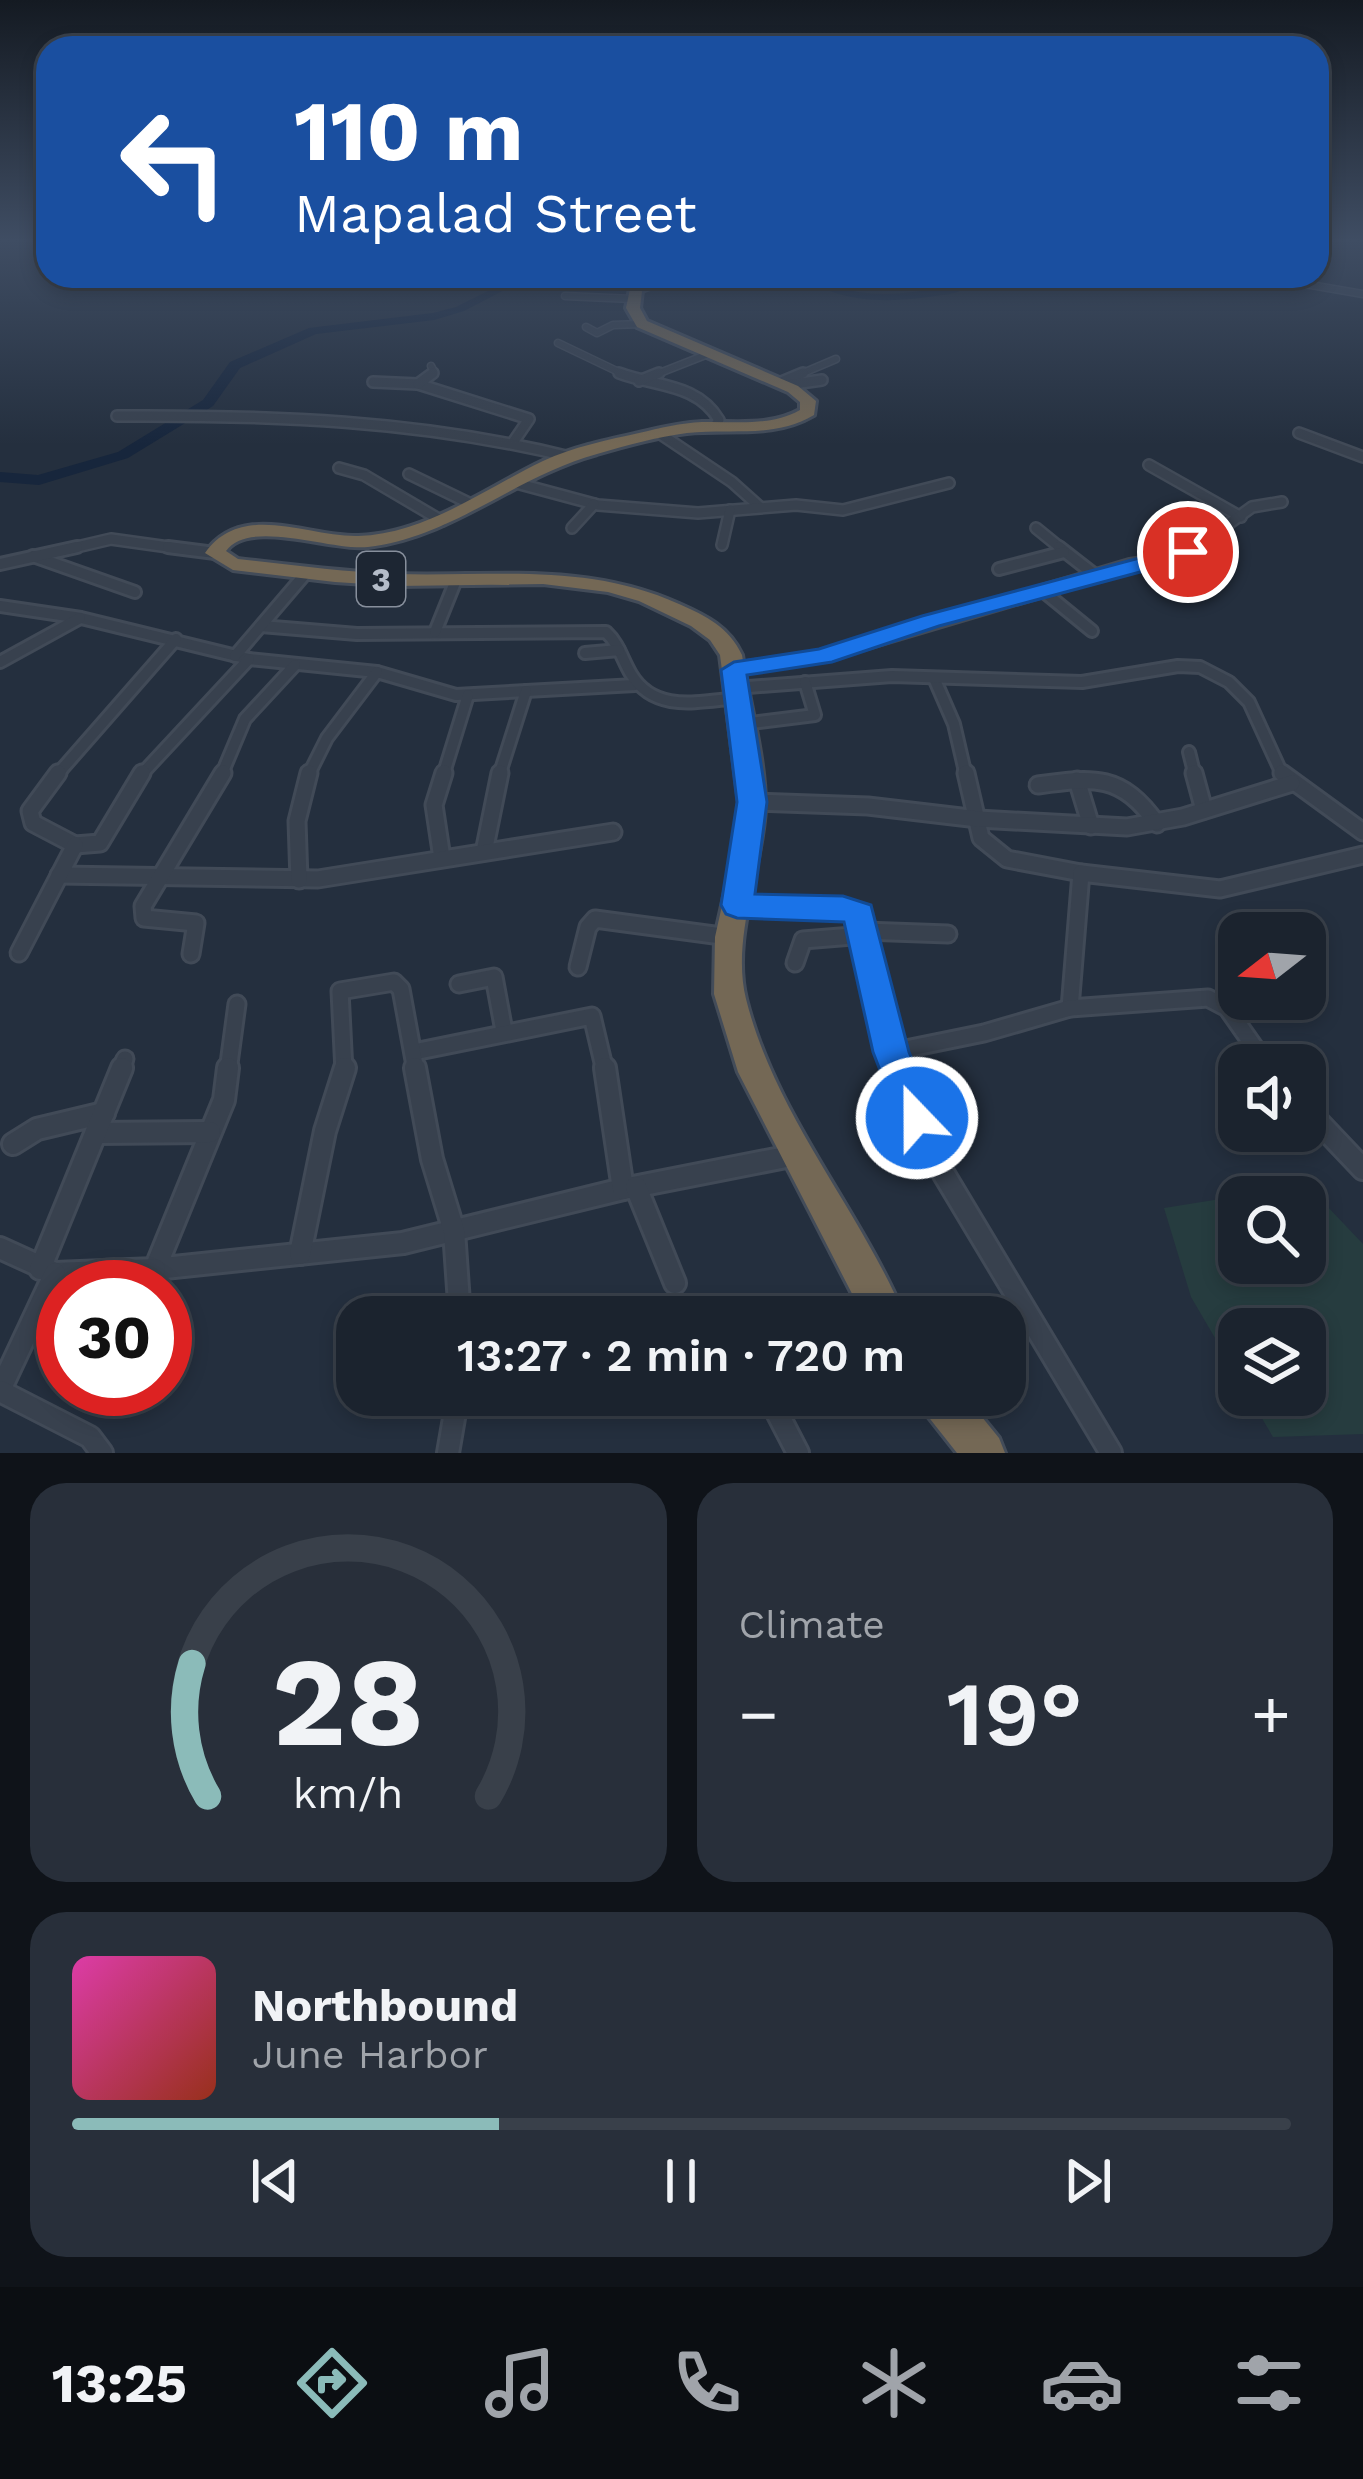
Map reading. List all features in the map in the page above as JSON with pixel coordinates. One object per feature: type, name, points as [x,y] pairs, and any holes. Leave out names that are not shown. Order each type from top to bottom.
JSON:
[{"type":"highway","points":[[640,309],[642,324],[783,384]]},
{"type":"highway","name":"3","points":[[783,384],[808,401],[808,412],[797,419],[772,426],[715,426],[659,434],[570,457],[442,521],[401,536],[354,543],[246,531],[223,540],[215,554],[232,564],[306,573],[456,580],[566,576],[626,588],[716,633],[729,648],[752,802],[730,938],[729,994],[743,1047],[874,1296]]},
{"type":"highway","points":[[955,1416],[984,1453]]},
{"type":"street","points":[[586,327],[593,333],[616,325],[642,324]]},
{"type":"street","points":[[558,343],[639,380],[696,394],[714,410],[715,426]]},
{"type":"street","points":[[639,380],[708,354]]},
{"type":"street","points":[[783,384],[836,359]]},
{"type":"street","points":[[418,383],[434,372],[431,366]]},
{"type":"street","points":[[783,384],[822,380]]},
{"type":"street","points":[[373,382],[418,383],[529,419],[514,441]]},
{"type":"street","points":[[117,416],[313,416],[514,441],[570,457]]},
{"type":"street","points":[[1299,433],[1363,457]]},
{"type":"street","points":[[659,434],[732,482],[760,507]]},
{"type":"street","points":[[1149,465],[1241,517]]},
{"type":"street","points":[[339,467],[364,475],[442,521]]},
{"type":"street","points":[[409,474],[473,505]]},
{"type":"street","points":[[516,483],[594,504],[682,513],[760,507],[842,510],[949,483]]},
{"type":"street","points":[[261,626],[357,634],[606,632],[620,650],[635,686],[646,697],[662,701],[736,685],[1095,575],[1182,557],[1252,507],[1282,502]]},
{"type":"street","points":[[572,528],[594,504]]},
{"type":"street","points":[[722,545],[730,510]]},
{"type":"street","points":[[1036,528],[1095,575]]},
{"type":"street","points":[[0,564],[111,539],[215,554]]},
{"type":"street","points":[[999,569],[1064,552]]},
{"type":"street","points":[[32,555],[135,592]]},
{"type":"street","points":[[176,639],[86,732],[30,811],[33,823],[75,845],[100,843],[147,765],[210,706],[261,626],[306,573]]},
{"type":"street","points":[[435,632],[456,580]]},
{"type":"street","points":[[1043,591],[1092,631]]},
{"type":"street","points":[[0,606],[81,618],[242,657],[376,672],[468,695],[635,686]]},
{"type":"street","points":[[0,662],[81,618]]},
{"type":"street","points":[[585,653],[620,650]]},
{"type":"street","points":[[190,954],[196,929],[191,920],[144,918],[141,914],[220,779],[245,719],[295,665]]},
{"type":"street","points":[[736,685],[934,678],[1082,682],[1178,666],[1200,667],[1239,689],[1280,771],[1363,832]]},
{"type":"street","points":[[299,880],[297,820],[312,770],[334,727],[376,672]]},
{"type":"street","points":[[934,678],[954,724],[981,838],[1007,859],[1220,889],[1363,855]]},
{"type":"street","points":[[743,724],[814,715],[805,682]]},
{"type":"street","points":[[484,852],[494,792],[526,691]]},
{"type":"street","points":[[442,858],[434,805],[468,695]]},
{"type":"street","points":[[1190,752],[1204,810]]},
{"type":"street","points":[[1038,785],[1099,778],[1124,786],[1143,801],[1157,824]]},
{"type":"street","points":[[1077,780],[1091,826]]},
{"type":"street","points":[[752,802],[868,806],[1091,826],[1157,824],[1292,783]]},
{"type":"street","points":[[59,875],[299,880],[613,832]]},
{"type":"street","points":[[19,953],[75,845]]},
{"type":"street","points":[[1070,1008],[1082,873]]},
{"type":"street","points":[[737,905],[853,910],[865,933],[891,1052],[933,1156],[1111,1453]]},
{"type":"street","points":[[578,967],[587,926],[595,920],[730,938]]},
{"type":"street","points":[[795,963],[803,940],[865,933],[949,934]]},
{"type":"street","points":[[459,984],[494,977],[504,1031]]},
{"type":"street","points":[[300,1254],[325,1131],[346,1063],[340,991],[349,986],[399,983],[433,1160],[454,1232],[459,1296]]},
{"type":"street","points":[[891,1052],[984,1033],[1070,1008],[1208,998],[1227,1008],[1253,1044]]},
{"type":"street","points":[[158,1260],[228,1086],[237,1004]]},
{"type":"street","points":[[415,1052],[579,1015],[595,1020],[629,1188],[675,1283]]},
{"type":"street","points":[[52,1260],[125,1059]]},
{"type":"street","points":[[13,1144],[38,1129],[104,1112]]},
{"type":"street","points":[[1326,1130],[1363,1169]]},
{"type":"street","points":[[96,1133],[210,1132]]},
{"type":"street","points":[[192,1264],[367,1249],[798,1154]]},
{"type":"street","points":[[0,1248],[36,1265]]},
{"type":"street","points":[[36,1301],[0,1391],[90,1437],[102,1453]]},
{"type":"street","points":[[448,1453],[454,1416]]},
{"type":"street","points":[[778,1416],[798,1453]]},
{"type":"green space","points":[[1218,1199],[1218,1284],[1326,1284],[1326,1205],[1363,1244],[1363,1434],[1273,1437],[1260,1416],[1326,1416],[1326,1308],[1218,1308],[1218,1343],[1191,1297],[1164,1208]]},
{"type":"waterway","points":[[0,477],[39,480],[123,455],[208,403],[235,365],[313,331],[460,309]]},
{"type":"route","points":[[917,1118],[891,1052],[859,914],[843,908],[737,905],[752,802],[734,670],[823,656],[931,621],[1188,552]]}]
